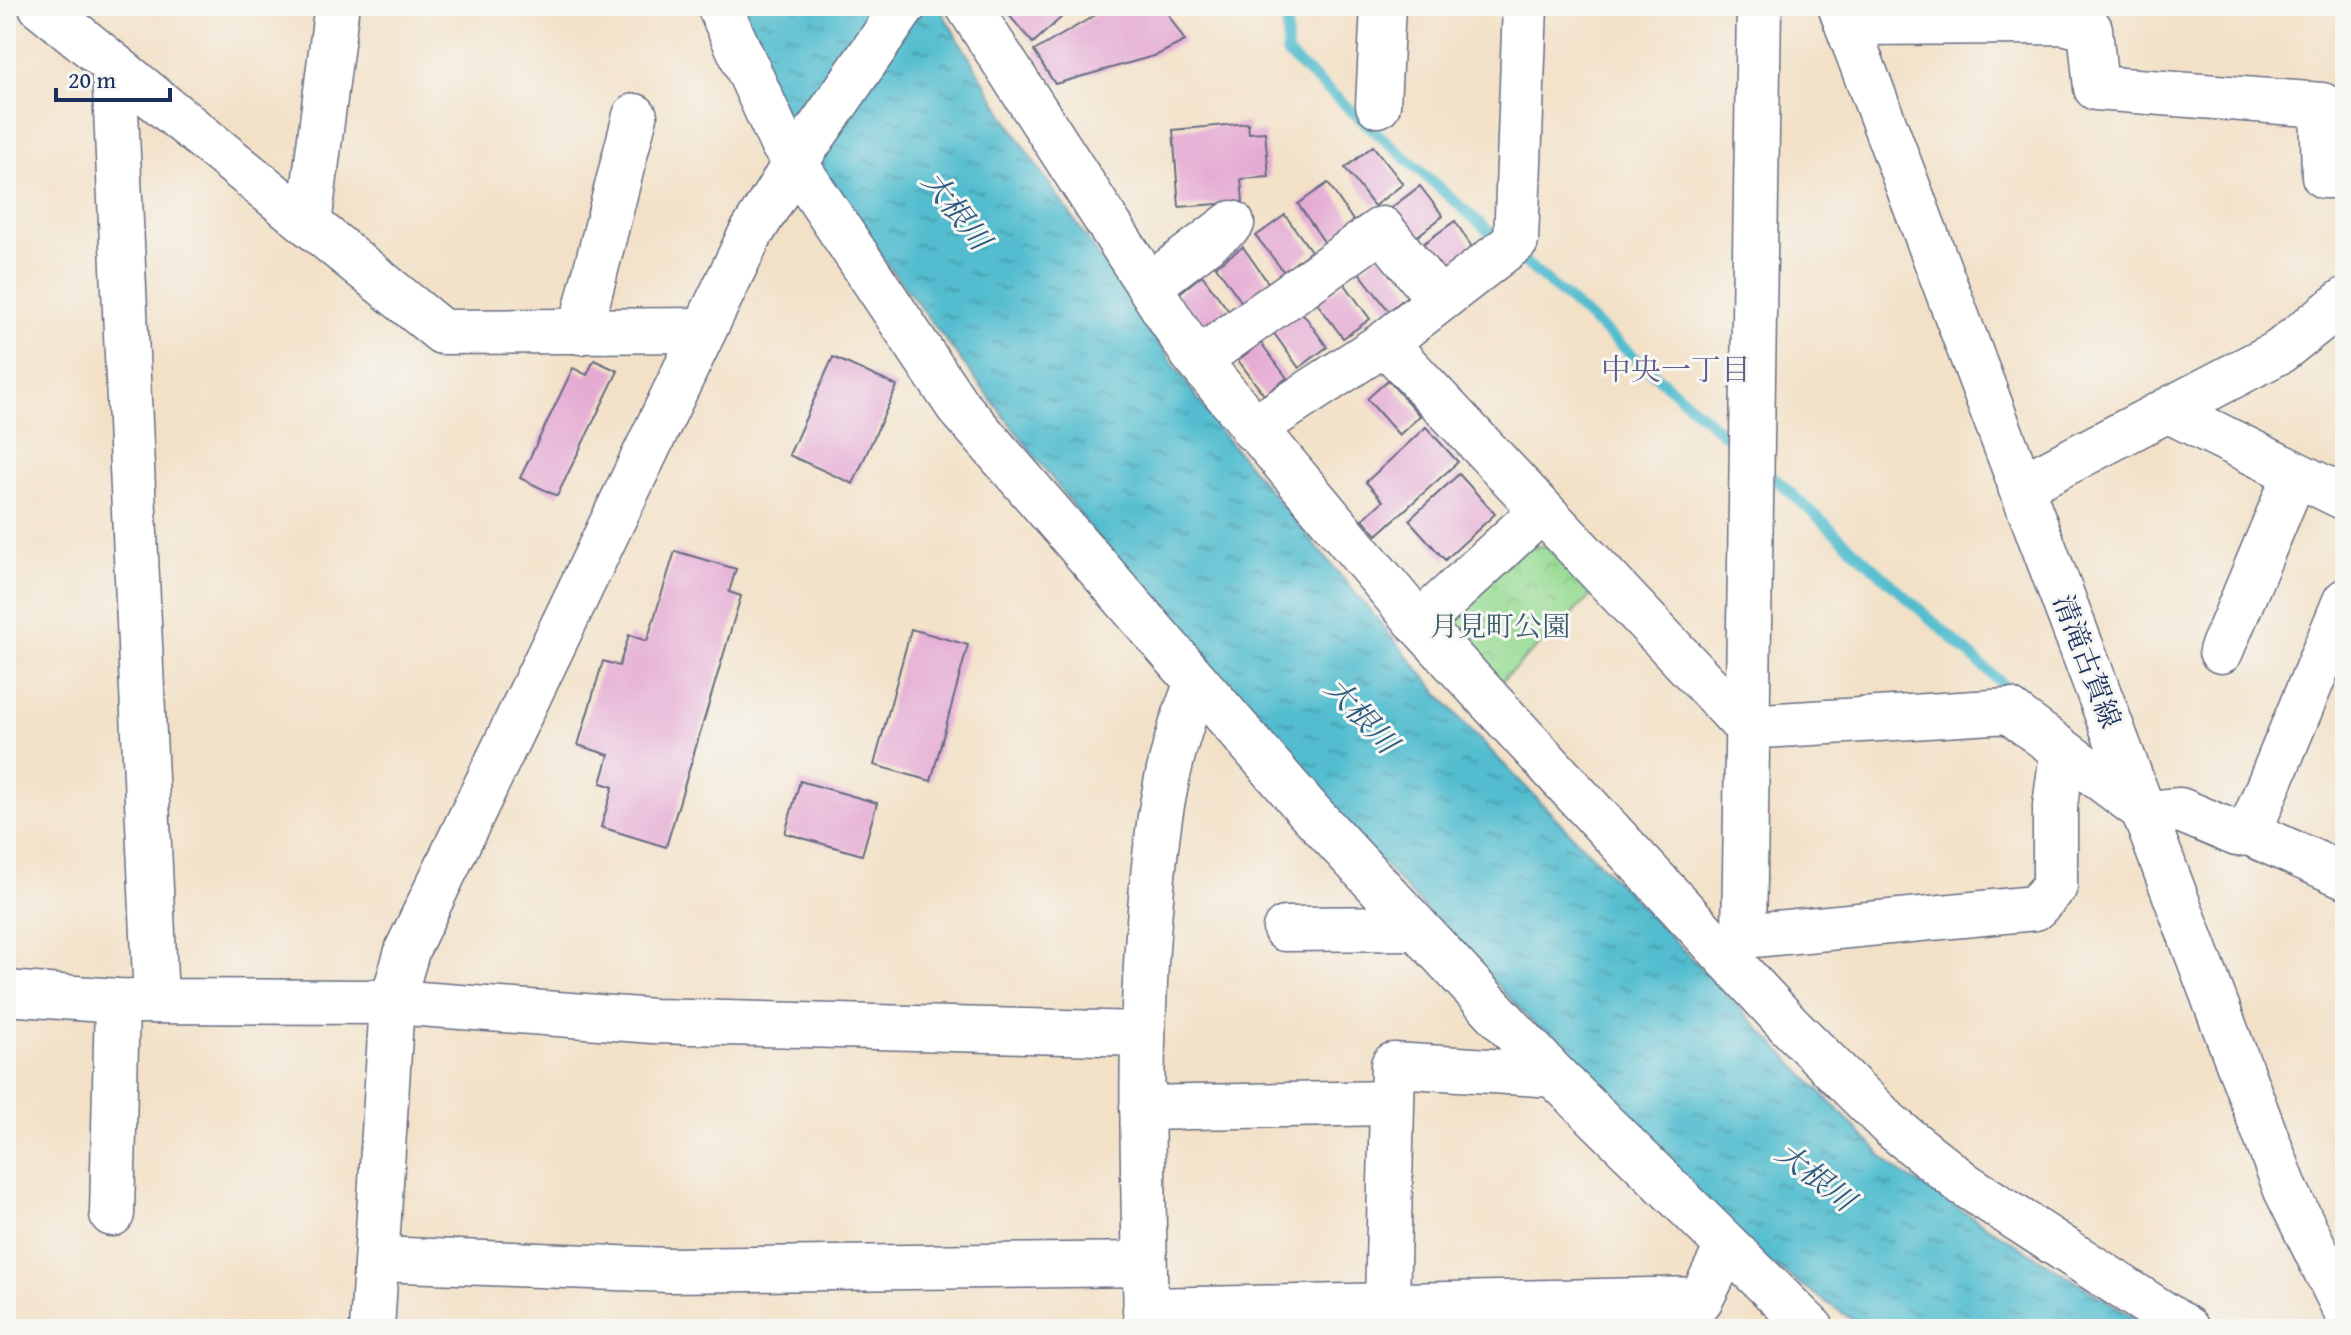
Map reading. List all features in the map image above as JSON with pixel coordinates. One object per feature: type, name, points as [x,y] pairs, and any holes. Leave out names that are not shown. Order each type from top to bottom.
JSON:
[{"type":"street","points":[[41,6],[100,40],[309,224],[442,332],[702,330]]},
{"type":"street","points":[[719,6],[781,142],[798,158],[957,405],[1196,685],[1417,928],[1554,1075],[1726,1249],[1812,1329]]},
{"type":"street","points":[[372,1329],[392,1002],[408,948],[427,902],[749,237],[798,158],[904,6]]},
{"type":"street","points":[[968,6],[1198,360],[1419,624],[1736,948],[1891,1126],[1964,1184],[2187,1329]]},
{"type":"street","points":[[1378,105],[1383,6]]},
{"type":"street","points":[[1253,429],[1385,343],[1516,241],[1525,6]]},
{"type":"street","points":[[1736,948],[1746,727],[1759,6]]},
{"type":"street","points":[[309,224],[336,12]]},
{"type":"street","points":[[1844,15],[2063,22],[2090,29],[2096,88],[2322,105],[2324,176],[2345,176]]},
{"type":"street","name":"清滝古賀線","points":[[1844,15],[2020,487],[2147,813],[2286,1190],[2345,1310]]},
{"type":"street","points":[[100,40],[137,1001],[112,1214]]},
{"type":"street","points":[[580,332],[635,116]]},
{"type":"street","points":[[1149,286],[1232,223]]},
{"type":"street","points":[[1198,360],[1382,229],[1439,300]]},
{"type":"street","points":[[2020,487],[2171,412],[2279,352],[2345,300]]},
{"type":"street","points":[[1385,343],[1540,512],[1746,727],[2009,711],[2147,813],[2180,810],[2237,834],[2249,833],[2345,876]]},
{"type":"street","points":[[2171,412],[2345,498]]},
{"type":"street","points":[[2221,651],[2295,475]]},
{"type":"street","points":[[1419,624],[1540,512]]},
{"type":"street","points":[[2249,833],[2345,601]]},
{"type":"street","points":[[1196,685],[1176,736],[1156,823],[1141,1034],[1146,1320],[1387,1303],[1701,1299],[1726,1249]]},
{"type":"street","points":[[1736,948],[2035,908],[2055,886],[2055,806],[2062,753]]},
{"type":"street","points":[[1285,929],[1417,928]]},
{"type":"street","points":[[6,993],[137,1001],[392,1002],[654,1021],[1141,1034]]},
{"type":"street","points":[[1387,1303],[1393,1065],[1554,1075]]},
{"type":"street","points":[[1142,1108],[1390,1103]]},
{"type":"street","points":[[377,1259],[669,1270],[1144,1264]]},
{"type":"green space","name":"月見町公園","points":[[1528,545],[1547,547],[1591,596],[1490,692],[1443,638],[1445,616]]},
{"type":"water","name":"大根川","points":[[732,6],[938,6],[1025,149],[1220,431],[1460,719],[1895,1169],[2153,1329],[1866,1329],[1766,1261],[1587,1080],[1395,877],[1134,585],[857,225],[782,110]]},
{"type":"building","points":[[1001,6],[1081,6],[1065,14],[1033,43]]},
{"type":"building","points":[[1111,6],[1163,6],[1185,41],[1157,55],[1055,84],[1034,51]]},
{"type":"building","points":[[1248,123],[1249,133],[1265,132],[1269,177],[1241,179],[1243,202],[1179,207],[1173,130]]},
{"type":"building","points":[[1373,146],[1403,184],[1374,206],[1345,168]]},
{"type":"building","points":[[1328,183],[1354,222],[1325,243],[1298,204]]},
{"type":"building","points":[[1420,186],[1443,216],[1411,241],[1387,211]]},
{"type":"building","points":[[1285,215],[1311,251],[1284,272],[1256,236]]},
{"type":"building","points":[[1455,221],[1475,252],[1440,276],[1420,246]]},
{"type":"building","points":[[1243,247],[1269,284],[1243,304],[1216,266]]},
{"type":"building","points":[[1381,253],[1411,293],[1389,311],[1358,271]]},
{"type":"building","points":[[1202,275],[1231,314],[1205,334],[1176,296]]},
{"type":"building","points":[[1344,283],[1370,319],[1343,338],[1317,303]]},
{"type":"building","points":[[1302,312],[1327,347],[1299,368],[1273,332]]},
{"type":"building","points":[[1261,343],[1287,378],[1264,395],[1238,360]]},
{"type":"building","points":[[833,357],[897,386],[853,484],[789,455]]},
{"type":"building","points":[[594,360],[618,371],[557,496],[520,478],[573,368],[587,375]]},
{"type":"building","points":[[1388,380],[1420,416],[1399,435],[1367,399]]},
{"type":"building","points":[[1426,427],[1458,462],[1377,535],[1363,519],[1383,501],[1366,482]]},
{"type":"building","points":[[1459,474],[1495,514],[1445,560],[1409,520]]},
{"type":"building","points":[[675,551],[736,569],[729,592],[741,596],[666,847],[601,827],[613,787],[601,783],[609,755],[578,745],[603,661],[619,666],[629,635],[647,641]]},
{"type":"building","points":[[911,629],[968,645],[931,781],[874,765]]},
{"type":"building","points":[[800,781],[877,803],[862,855],[785,833]]},
{"type":"waterway","points":[[1287,6],[1287,54],[1501,242]]},
{"type":"waterway","points":[[1514,253],[1740,448]]},
{"type":"waterway","points":[[1762,467],[2008,689]]},
{"type":"district","name":"中央一丁目","points":[[1676,369]]}]
